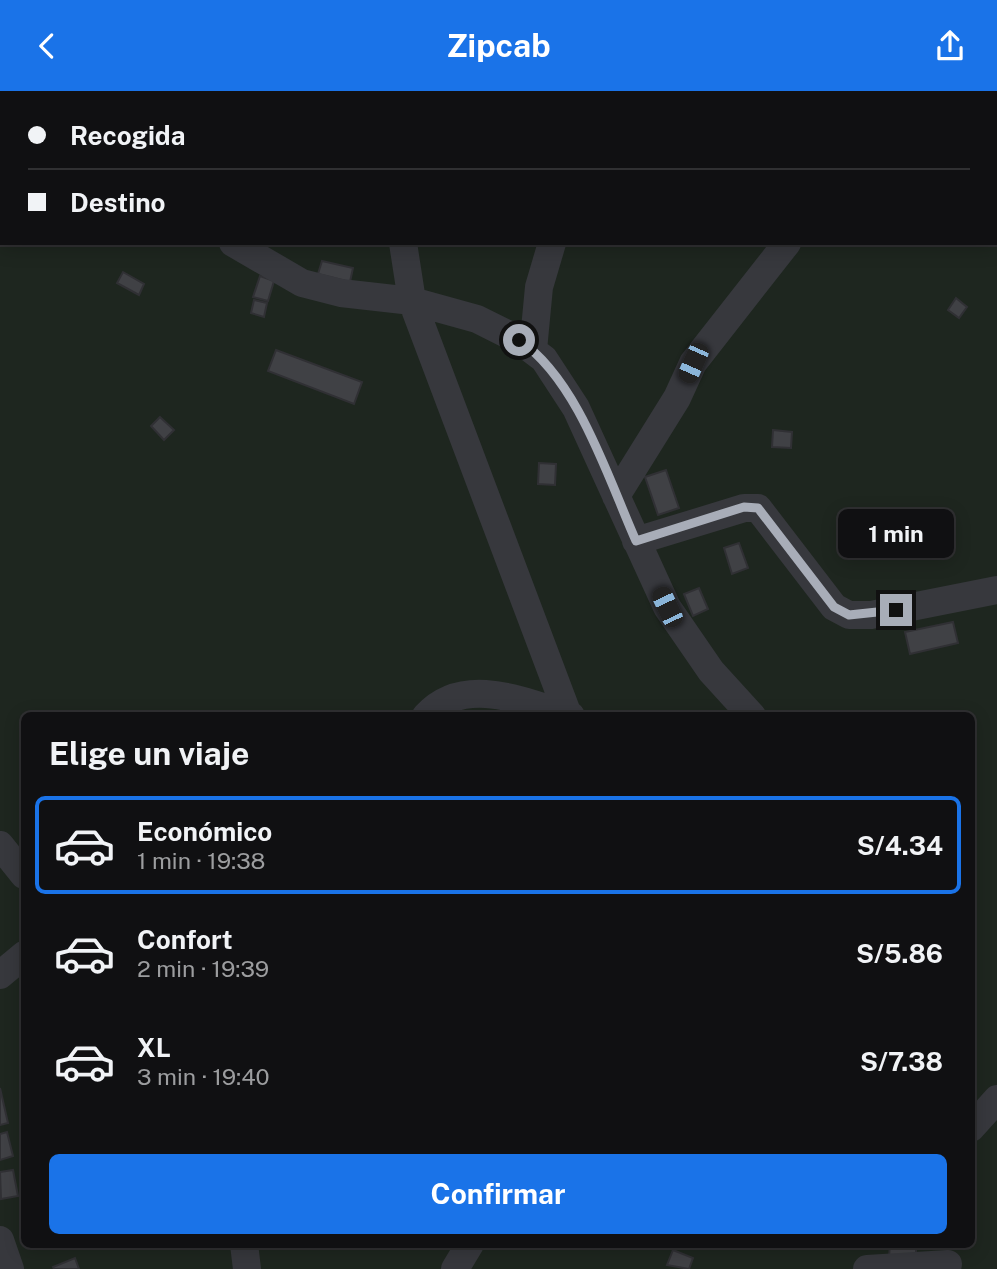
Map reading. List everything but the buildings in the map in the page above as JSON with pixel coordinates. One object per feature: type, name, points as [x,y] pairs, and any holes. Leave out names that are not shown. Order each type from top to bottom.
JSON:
[{"type":"street","points":[[236,245],[302,283],[341,293],[412,301],[477,319],[534,350],[544,359],[576,408],[667,607],[711,671],[748,712]]},
{"type":"street","points":[[402,245],[412,301],[568,712]]},
{"type":"street","points":[[534,350],[539,287],[551,245]]},
{"type":"street","points":[[616,496],[677,398],[693,363],[785,245]]},
{"type":"street","points":[[636,541],[744,507],[758,508],[834,607],[849,615],[871,615],[997,590]]},
{"type":"street","points":[[430,712],[451,697],[493,693],[559,712]]},
{"type":"street","points":[[0,845],[21,871]]},
{"type":"street","points":[[0,975],[21,958]]},
{"type":"street","points":[[975,1124],[997,1099]]},
{"type":"street","points":[[0,1240],[10,1269]]},
{"type":"street","points":[[244,1248],[247,1269]]},
{"type":"street","points":[[455,1269],[468,1248]]},
{"type":"street","points":[[867,1269],[947,1261]]},
{"type":"shaded area","points":[[0,245],[997,245],[997,1269],[0,1269]]},
{"type":"route","points":[[519,340],[544,359],[576,408],[636,541],[744,507],[758,508],[834,607],[849,615],[871,615],[896,610]]}]
